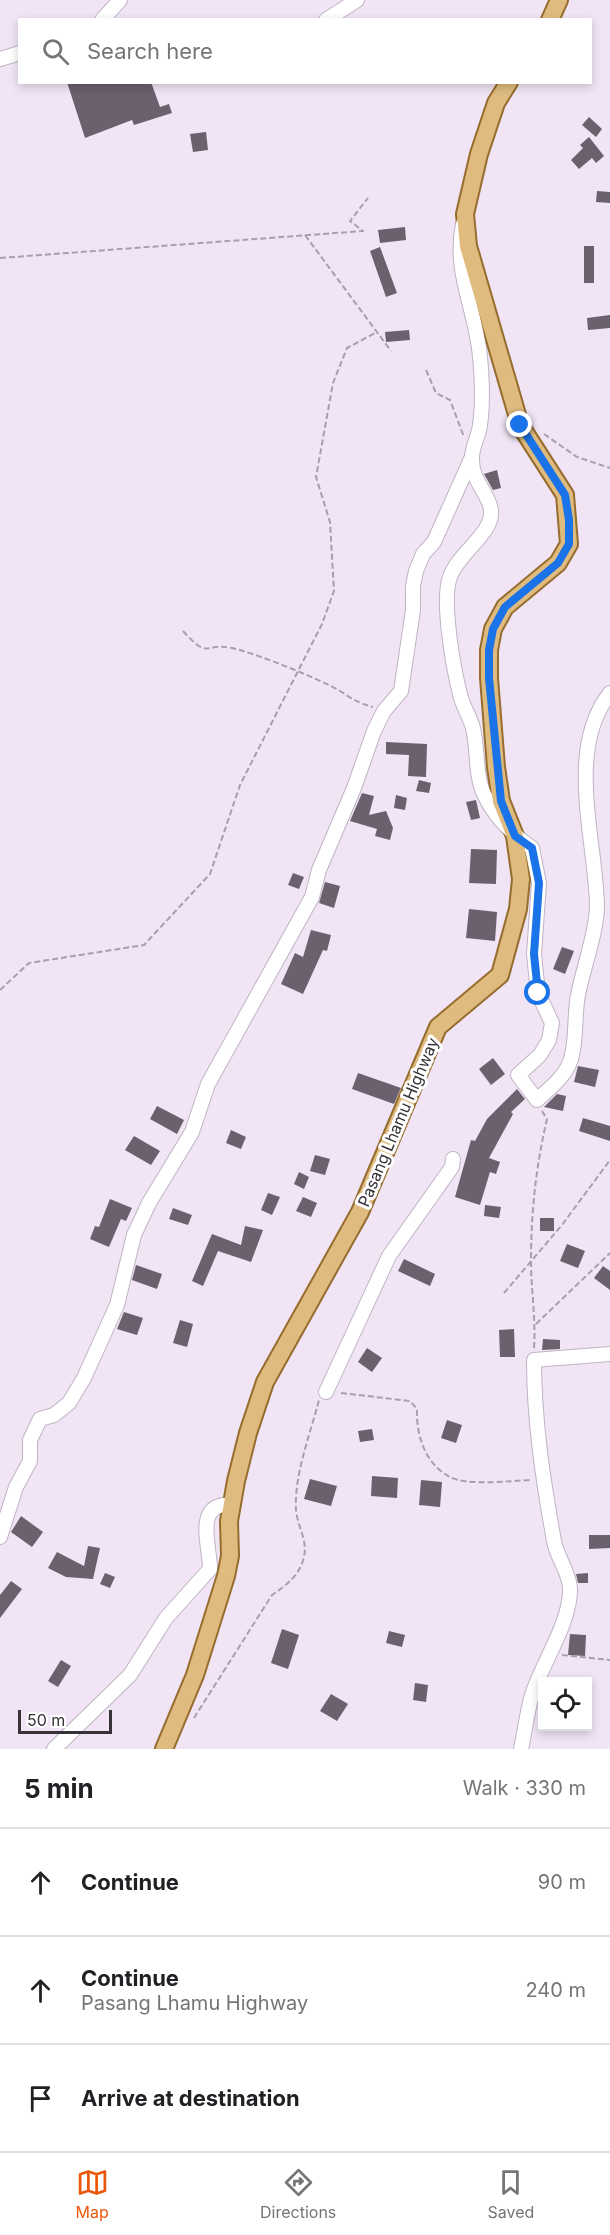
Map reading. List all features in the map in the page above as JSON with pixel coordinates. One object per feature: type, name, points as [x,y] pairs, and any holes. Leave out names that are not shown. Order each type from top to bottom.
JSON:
[{"type":"main road","points":[[551,18],[559,0]]},
{"type":"main road","name":"Pasang Lhamu Highway","points":[[164,1749],[195,1674],[226,1576],[230,1556],[229,1521],[232,1506],[248,1433],[265,1382],[360,1212],[438,1027],[500,975],[518,909],[521,879],[515,836],[501,801],[496,767],[489,678],[493,629],[505,607],[558,563],[569,544],[565,495],[520,425],[468,246],[465,214],[493,113],[508,84]]},
{"type":"street","points":[[104,18],[120,0]]},
{"type":"street","points":[[329,18],[357,0]]},
{"type":"street","points":[[0,59],[18,54]]},
{"type":"street","points":[[0,1537],[16,1487],[30,1461],[30,1440],[40,1419],[54,1415],[69,1403],[84,1378],[119,1300],[134,1235],[149,1203],[192,1132],[208,1084],[312,897],[319,870],[384,711],[401,691],[413,610],[413,586],[416,571],[423,554],[434,542],[471,459],[480,425],[480,357],[459,255],[465,214]]},
{"type":"street","points":[[471,459],[476,482],[492,509],[490,525],[463,553],[449,577],[447,605],[461,698],[472,728],[483,793],[515,836],[532,848],[539,883],[534,954],[538,993],[552,1023],[549,1040],[540,1055],[518,1075],[537,1100],[561,1077],[571,1058],[577,997],[597,908],[585,771],[591,737],[603,702],[610,693]]},
{"type":"street","points":[[326,1392],[389,1256],[452,1167],[453,1159]]},
{"type":"street","points":[[521,1749],[532,1696],[567,1610],[570,1589],[567,1571],[555,1548],[543,1479],[534,1411],[534,1360],[610,1354]]},
{"type":"street","points":[[54,1749],[130,1674],[166,1618],[210,1569],[205,1523],[209,1511],[216,1506],[232,1506]]},
{"type":"path","points":[[0,258],[363,231],[350,221],[368,198]]},
{"type":"path","points":[[304,235],[391,351]]},
{"type":"path","points":[[0,990],[29,963],[144,945],[210,874],[240,785],[322,624],[334,591],[330,522],[316,477],[333,383],[346,348],[377,332]]},
{"type":"path","points":[[426,370],[436,393],[450,400],[471,459]]},
{"type":"path","points":[[520,425],[538,429],[577,457],[610,468]]},
{"type":"path","points":[[183,631],[196,646],[206,650],[230,647],[341,692],[349,700],[384,711]]},
{"type":"path","points":[[534,1360],[536,1324],[531,1260],[536,1168],[547,1119],[537,1100]]},
{"type":"path","points":[[504,1293],[610,1160]]},
{"type":"path","points":[[536,1324],[610,1253]]},
{"type":"path","points":[[193,1720],[273,1594],[291,1582],[300,1567],[305,1554],[296,1512],[297,1492],[319,1397],[326,1392],[410,1401],[417,1409],[416,1428],[428,1456],[451,1478],[471,1481],[543,1479]]},
{"type":"path","points":[[549,1654],[610,1660]]},
{"type":"building","points":[[68,84],[152,84],[160,107],[169,104],[172,113],[134,125],[132,120],[85,138]]},
{"type":"building","points":[[589,117],[602,129],[596,137],[582,125]]},
{"type":"building","points":[[206,132],[208,150],[193,152],[190,134]]},
{"type":"building","points":[[589,137],[604,156],[596,163],[592,158],[579,169],[571,160],[583,148],[580,145]]},
{"type":"building","points":[[597,191],[610,192],[610,203],[596,202]]},
{"type":"building","points":[[405,227],[406,240],[380,243],[378,230]]},
{"type":"building","points":[[584,246],[594,246],[594,283],[584,283]]},
{"type":"building","points":[[380,247],[397,293],[386,297],[370,251]]},
{"type":"building","points":[[610,315],[610,328],[588,330],[587,318]]},
{"type":"building","points":[[409,330],[410,340],[386,342],[385,332]]},
{"type":"building","points":[[497,470],[501,488],[493,490],[484,474]]},
{"type":"building","points":[[386,742],[427,744],[426,777],[408,776],[409,755],[386,754]]},
{"type":"building","points":[[419,780],[431,783],[429,793],[416,791]]},
{"type":"building","points":[[362,793],[374,796],[369,815],[386,811],[393,828],[390,840],[375,836],[377,829],[350,821]]},
{"type":"building","points":[[396,795],[407,798],[405,810],[394,808]]},
{"type":"building","points":[[476,800],[480,818],[471,820],[466,802]]},
{"type":"building","points":[[471,849],[497,850],[496,884],[469,883]]},
{"type":"building","points":[[293,873],[304,877],[299,889],[288,885]]},
{"type":"building","points":[[325,882],[340,886],[334,908],[319,903]]},
{"type":"building","points":[[469,909],[497,912],[495,941],[466,938]]},
{"type":"building","points":[[311,930],[331,935],[327,951],[323,950],[303,994],[281,984],[295,953],[303,957]]},
{"type":"building","points":[[562,947],[574,951],[565,974],[553,969]]},
{"type":"building","points":[[493,1058],[505,1074],[491,1085],[479,1069]]},
{"type":"building","points":[[578,1066],[599,1070],[595,1087],[574,1082]]},
{"type":"building","points":[[358,1073],[401,1088],[394,1104],[352,1089]]},
{"type":"building","points":[[517,1089],[525,1099],[511,1112],[513,1114],[489,1158],[500,1162],[496,1174],[490,1172],[480,1205],[455,1197],[471,1140],[475,1141],[487,1119]]},
{"type":"building","points":[[557,1094],[566,1096],[563,1111],[544,1107]]},
{"type":"building","points":[[157,1106],[184,1120],[177,1134],[150,1119]]},
{"type":"building","points":[[583,1118],[610,1126],[610,1141],[579,1131]]},
{"type":"building","points":[[231,1130],[246,1137],[241,1149],[226,1143]]},
{"type":"building","points":[[134,1136],[160,1151],[151,1165],[125,1150]]},
{"type":"building","points":[[315,1155],[330,1159],[325,1175],[310,1171]]},
{"type":"building","points":[[299,1172],[309,1177],[304,1189],[294,1184]]},
{"type":"building","points":[[268,1193],[280,1197],[272,1215],[261,1210]]},
{"type":"building","points":[[303,1197],[317,1203],[311,1217],[296,1211]]},
{"type":"building","points":[[110,1199],[132,1208],[126,1221],[121,1219],[109,1247],[90,1239],[95,1226],[99,1227]]},
{"type":"building","points":[[485,1205],[501,1207],[499,1218],[484,1216]]},
{"type":"building","points":[[173,1208],[192,1215],[188,1225],[169,1219]]},
{"type":"building","points":[[540,1218],[554,1218],[554,1231],[540,1231]]},
{"type":"building","points":[[245,1226],[263,1230],[251,1262],[218,1251],[203,1286],[192,1281],[212,1234],[241,1245]]},
{"type":"building","points":[[567,1244],[585,1251],[578,1268],[560,1261]]},
{"type":"building","points":[[404,1259],[435,1274],[430,1286],[398,1271]]},
{"type":"building","points":[[136,1265],[162,1274],[157,1289],[132,1280]]},
{"type":"building","points":[[603,1266],[610,1271],[610,1290],[594,1278]]},
{"type":"building","points":[[124,1312],[143,1318],[137,1335],[117,1329]]},
{"type":"building","points":[[180,1320],[193,1324],[187,1347],[173,1343]]},
{"type":"building","points":[[514,1329],[515,1357],[500,1357],[499,1330]]},
{"type":"building","points":[[543,1339],[560,1340],[560,1349],[542,1350]]},
{"type":"building","points":[[367,1348],[382,1358],[372,1372],[358,1362]]},
{"type":"building","points":[[447,1420],[462,1425],[456,1443],[441,1438]]},
{"type":"building","points":[[372,1429],[374,1440],[360,1442],[358,1431]]},
{"type":"building","points":[[372,1476],[398,1478],[397,1498],[371,1496]]},
{"type":"building","points":[[310,1479],[337,1486],[331,1506],[304,1499]]},
{"type":"building","points":[[421,1480],[442,1482],[440,1507],[419,1505]]},
{"type":"building","points":[[21,1516],[43,1532],[32,1547],[11,1532]]},
{"type":"building","points":[[589,1535],[610,1535],[610,1548],[589,1549]]},
{"type":"building","points":[[88,1546],[100,1548],[93,1579],[66,1577],[48,1568],[57,1552],[84,1566]]},
{"type":"building","points":[[105,1573],[115,1577],[110,1588],[100,1584]]},
{"type":"building","points":[[588,1573],[588,1583],[578,1583],[576,1574]]},
{"type":"building","points":[[11,1581],[22,1589],[0,1618],[0,1595]]},
{"type":"building","points":[[282,1629],[299,1635],[288,1669],[271,1663]]},
{"type":"building","points":[[389,1631],[405,1635],[402,1647],[386,1643]]},
{"type":"building","points":[[570,1634],[586,1635],[585,1656],[568,1655]]},
{"type":"building","points":[[61,1660],[71,1666],[58,1687],[48,1681]]},
{"type":"building","points":[[415,1683],[428,1685],[426,1702],[413,1700]]},
{"type":"building","points":[[331,1694],[348,1704],[337,1721],[320,1711]]},
{"type":"route","points":[[520,425],[531,446],[565,495],[569,520],[569,544],[558,563],[505,607],[493,629],[489,650],[496,767],[501,801],[515,836],[532,848],[539,883],[534,954],[538,993]]}]
